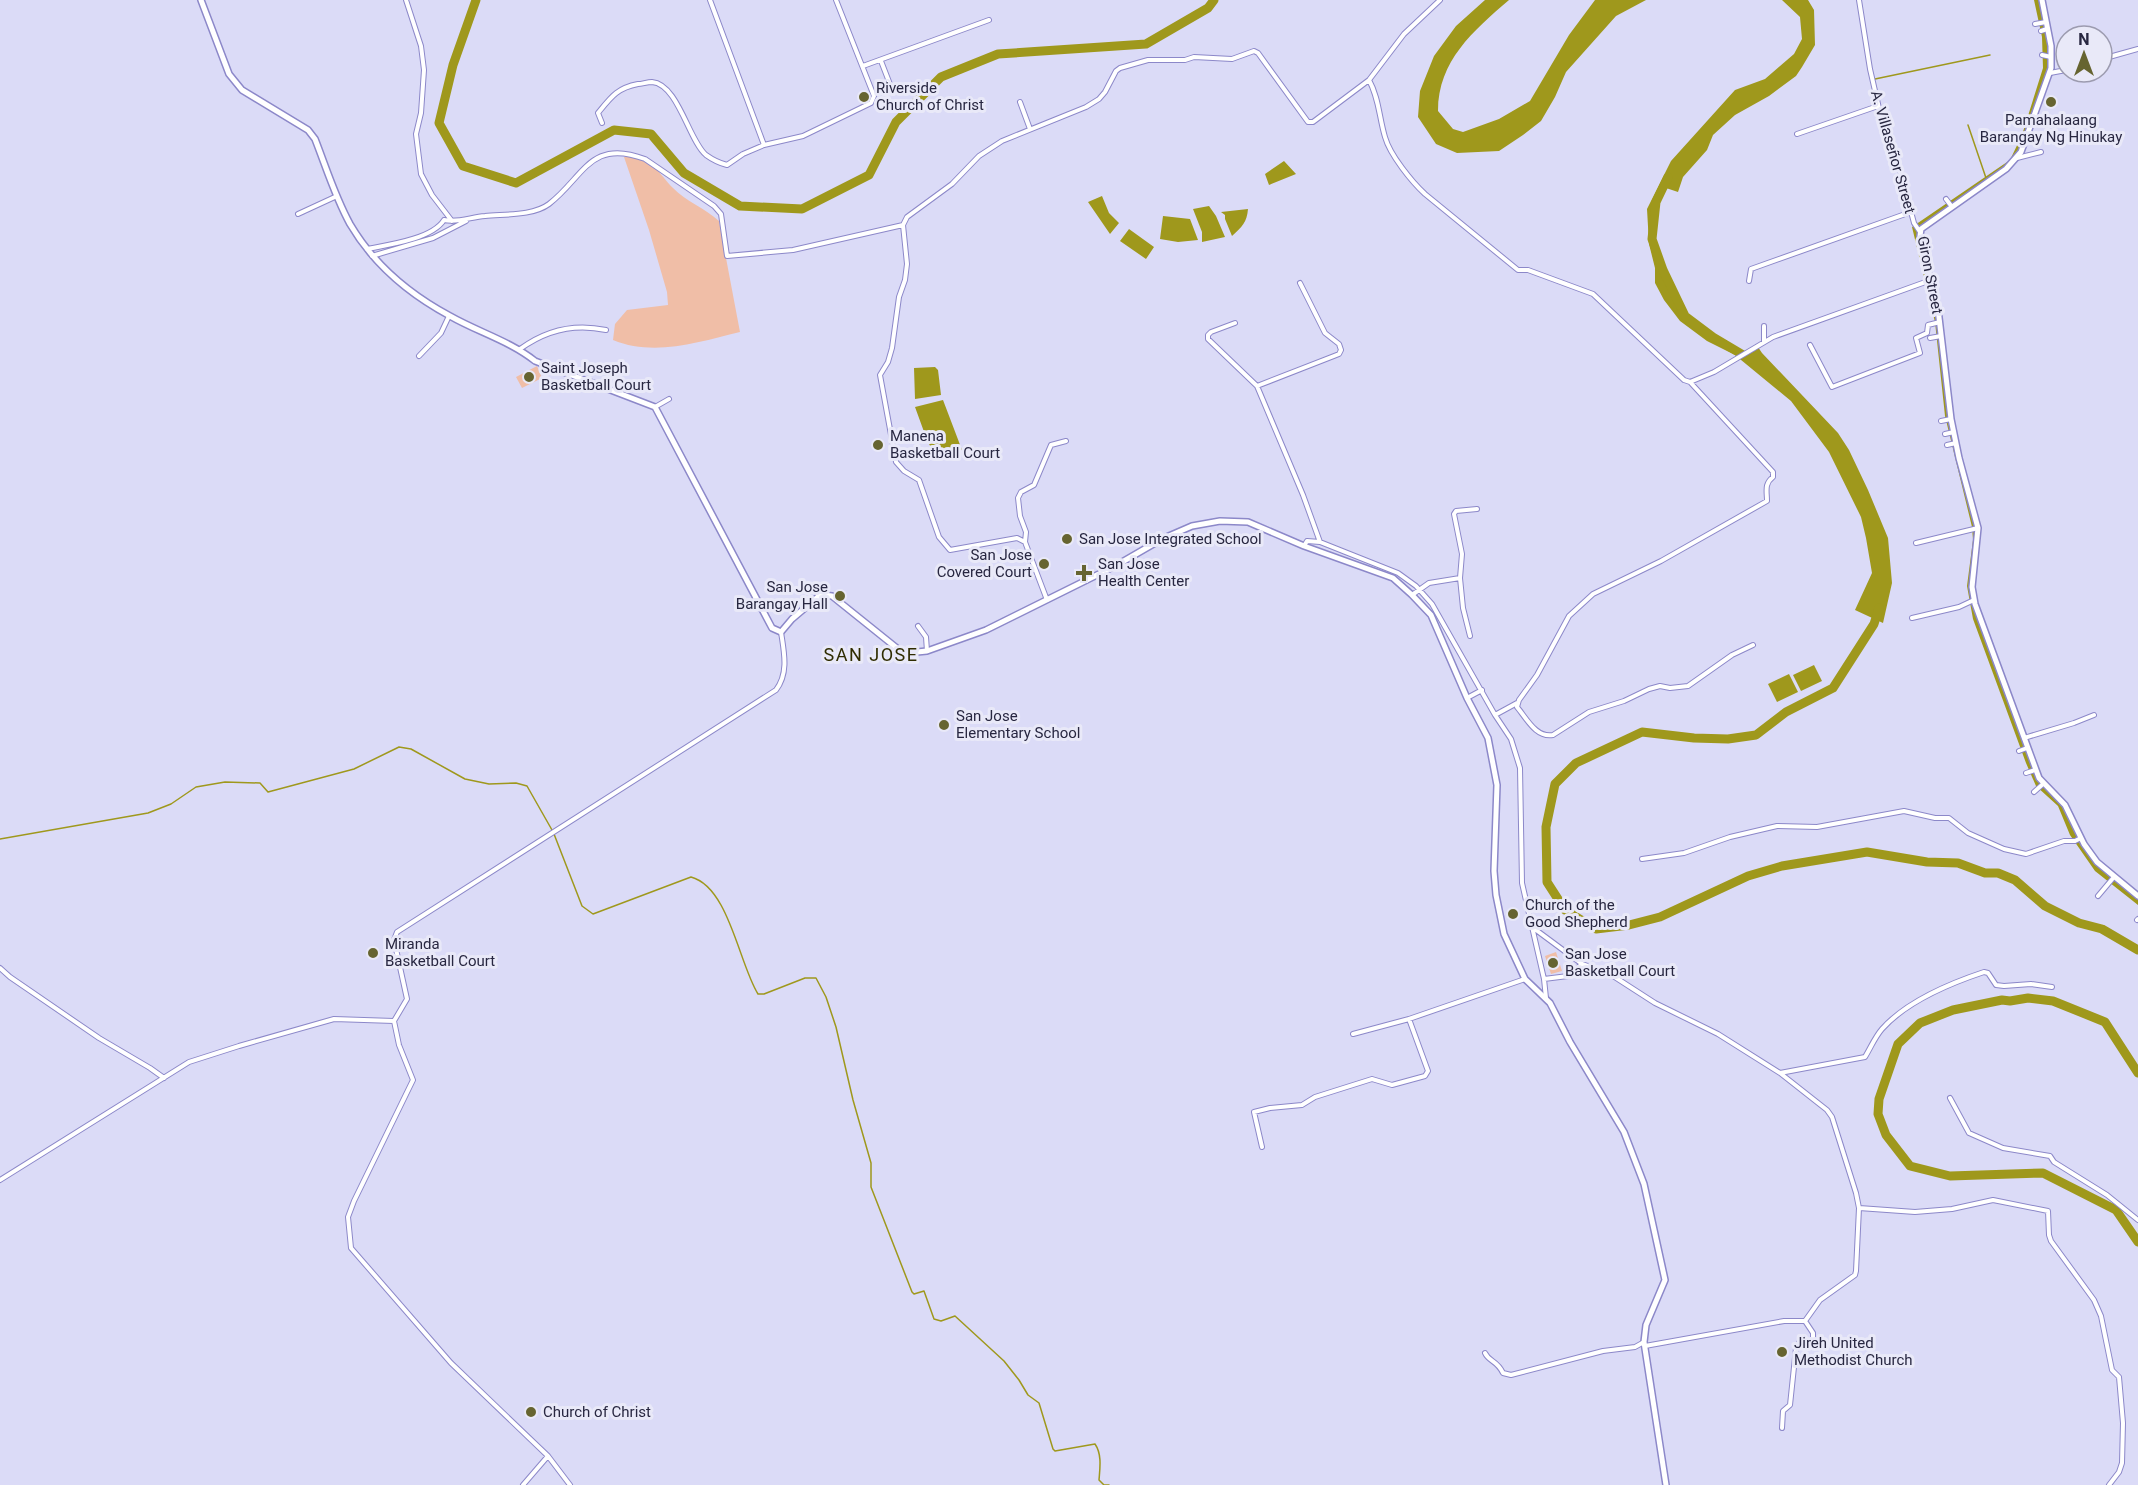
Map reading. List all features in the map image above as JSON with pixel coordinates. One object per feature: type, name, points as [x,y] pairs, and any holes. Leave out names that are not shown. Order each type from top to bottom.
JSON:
[{"type":"street","points":[[201,0],[229,74],[242,90],[308,130],[315,139],[350,224],[372,256],[393,279],[449,316],[520,349],[535,361],[655,407],[772,628],[781,632]]},
{"type":"street","points":[[406,0],[421,46],[424,70],[421,113],[416,134],[421,174],[432,195],[453,222]]},
{"type":"street","points":[[710,0],[764,146]]},
{"type":"street","points":[[602,123],[598,114],[608,100],[627,86],[652,82],[669,93],[682,111],[696,143],[705,154],[727,165],[743,154],[803,136],[872,103],[874,96],[836,0]]},
{"type":"street","points":[[1025,542],[1017,537],[950,550],[939,537],[919,480],[904,471],[896,462],[880,375],[888,362],[892,348],[899,297],[906,272],[903,225],[907,217],[952,184],[979,156],[1002,141],[1099,99],[1116,71],[1148,60],[1185,60],[1194,57],[1232,59],[1254,51],[1258,53],[1308,122],[1313,122],[1369,80],[1404,34],[1440,0]]},
{"type":"street","name":"A. Villaseñor Street","points":[[1859,0],[1881,117],[1898,163],[1914,223],[1919,230]]},
{"type":"street","name":"Giron Street","points":[[2042,0],[2041,23],[2045,30],[2051,57],[2049,73],[2042,83],[2017,158],[2000,174],[1949,204],[1919,230],[1938,322],[1950,419],[1974,520],[1970,580],[1972,601],[2034,770],[2045,787],[2065,805],[2078,839],[2092,862],[2134,896]]},
{"type":"street","points":[[863,66],[989,20]]},
{"type":"street","points":[[2114,56],[2138,49]]},
{"type":"street","points":[[2042,55],[2051,57]]},
{"type":"street","points":[[881,61],[893,92]]},
{"type":"street","points":[[2049,73],[2054,72]]},
{"type":"street","points":[[1369,80],[1376,93],[1385,140],[1411,181],[1518,270],[1528,270],[1593,294],[1684,380],[1690,382],[1773,472],[1773,477],[1767,484],[1767,501],[1661,561],[1593,594],[1569,616],[1537,675],[1518,702],[1495,715]]},
{"type":"street","points":[[1020,102],[1030,129]]},
{"type":"street","points":[[1797,134],[1878,105]]},
{"type":"street","points":[[2017,158],[2041,152]]},
{"type":"street","points":[[367,249],[426,234],[440,227],[444,220],[453,222],[520,213],[547,205],[591,161],[612,153],[636,155],[645,159],[714,206],[721,214],[727,256],[793,250],[903,225]]},
{"type":"street","points":[[298,214],[337,196]]},
{"type":"street","points":[[1749,281],[1751,269],[1911,212]]},
{"type":"street","points":[[372,256],[433,238],[472,218]]},
{"type":"street","points":[[1690,382],[1714,372],[1764,342],[1928,281]]},
{"type":"street","points":[[1257,386],[1339,354],[1341,350],[1338,344],[1325,333],[1300,283]]},
{"type":"street","points":[[419,356],[441,333],[449,316]]},
{"type":"street","points":[[1810,345],[1832,387],[1920,353],[1916,338],[1927,333],[1929,325],[1938,322]]},
{"type":"street","points":[[1235,323],[1211,332],[1208,339],[1257,386],[1303,495],[1320,542]]},
{"type":"street","points":[[520,349],[531,340],[560,329],[577,326],[606,330]]},
{"type":"street","points":[[1764,326],[1764,342]]},
{"type":"street","points":[[1930,338],[1940,337]]},
{"type":"street","points":[[1935,359],[1943,357]]},
{"type":"street","points":[[655,407],[669,399]]},
{"type":"street","points":[[1941,421],[1950,419]]},
{"type":"street","points":[[1945,434],[1953,432]]},
{"type":"street","points":[[1047,600],[1025,542],[1026,532],[1020,516],[1019,495],[1034,485],[1051,446],[1066,441]]},
{"type":"street","points":[[1947,445],[1955,443]]},
{"type":"street","points":[[1951,459],[1958,458]]},
{"type":"street","points":[[1953,467],[1960,465]]},
{"type":"street","points":[[1959,487],[1965,485]]},
{"type":"street","points":[[1965,510],[1972,508]]},
{"type":"street","points":[[1470,636],[1463,608],[1460,578],[1462,554],[1455,512],[1477,509]]},
{"type":"street","points":[[570,1485],[548,1456],[451,1363],[351,1248],[348,1217],[413,1080],[399,1045],[394,1022],[407,999],[394,940],[397,932],[776,690],[783,680],[785,669],[781,632],[792,619],[819,596],[824,594],[832,596],[898,649],[907,653],[927,651],[986,630],[1192,525],[1220,520],[1248,522],[1304,546],[1393,578],[1431,615],[1467,698],[1488,738],[1497,785],[1494,872],[1504,934],[1525,980],[1546,998]]},
{"type":"street","points":[[1916,543],[1975,528]]},
{"type":"street","points":[[1304,546],[1307,541],[1320,542],[1398,573],[1419,589],[1432,604],[1511,739],[1520,768],[1522,883],[1544,979],[1546,998],[1624,1132],[1644,1184],[1665,1280],[1646,1325],[1644,1344],[1666,1485]]},
{"type":"street","points":[[1412,595],[1429,583],[1460,578]]},
{"type":"street","points":[[1912,618],[1959,607],[1972,601]]},
{"type":"street","points":[[918,626],[926,637],[927,651]]},
{"type":"street","points":[[1518,702],[1517,707],[1537,732],[1546,736],[1553,735],[1589,712],[1624,701],[1649,689],[1660,686],[1670,688],[1688,686],[1732,655],[1753,645]]},
{"type":"street","points":[[1467,698],[1482,690]]},
{"type":"street","points":[[2024,738],[2074,723],[2094,714]]},
{"type":"street","points":[[2019,751],[2026,749]]},
{"type":"street","points":[[2026,773],[2034,770]]},
{"type":"street","points":[[2036,791],[2045,787]]},
{"type":"street","points":[[2043,794],[2045,787]]},
{"type":"street","points":[[1642,859],[1684,853],[1730,837],[1777,826],[1817,827],[1904,811],[1935,818],[1949,818],[1968,833],[2004,849],[2026,854],[2064,841],[2078,839]]},
{"type":"street","points":[[2098,896],[2114,878]]},
{"type":"street","points":[[2116,889],[2121,884]]},
{"type":"street","points":[[1532,927],[1582,964],[1610,975],[1636,992],[1718,1035],[1780,1073],[1827,1110],[1832,1117],[1859,1208],[1855,1275],[1820,1300],[1805,1321]]},
{"type":"street","points":[[1544,979],[1568,976],[1582,964]]},
{"type":"street","points":[[0,968],[10,978],[99,1038],[164,1078]]},
{"type":"street","points":[[1780,1073],[1865,1057],[1880,1031],[1899,1012],[1935,993],[1984,972],[1988,973],[1996,985],[2031,984],[2052,987]]},
{"type":"street","points":[[1353,1034],[1408,1019],[1525,980]]},
{"type":"street","points":[[0,1180],[189,1062],[334,1019],[394,1022]]},
{"type":"street","points":[[1262,1147],[1254,1112],[1302,1105],[1315,1097],[1372,1079],[1392,1085],[1425,1076],[1428,1071],[1408,1019]]},
{"type":"street","points":[[1950,1098],[1970,1133],[2003,1148],[2033,1155],[2050,1156],[2054,1162],[2107,1195],[2138,1220]]},
{"type":"street","points":[[1859,1208],[1915,1212],[1952,1209],[1993,1200],[2048,1211],[2051,1241],[2094,1300],[2101,1316],[2112,1370],[2119,1377],[2123,1424],[2122,1463],[2119,1472],[2109,1485]]},
{"type":"street","points":[[1485,1353],[1488,1358],[1499,1364],[1503,1373],[1511,1375],[1603,1351],[1784,1321],[1805,1321]]},
{"type":"street","points":[[1782,1428],[1783,1411],[1790,1405],[1798,1342],[1811,1341],[1814,1336],[1805,1321]]},
{"type":"street","points":[[525,1485],[548,1456]]},
{"type":"shaded area","points":[[1485,0],[1509,0],[1460,48],[1444,77],[1440,93],[1438,111],[1453,129],[1463,132],[1499,119],[1530,101],[1569,35],[1595,0],[1646,0],[1616,16],[1566,72],[1541,121],[1499,151],[1457,153],[1436,144],[1418,117],[1420,91],[1434,56],[1456,26]]},
{"type":"shaded area","points":[[1782,0],[1808,0],[1814,10],[1815,45],[1796,76],[1769,96],[1735,115],[1713,135],[1707,150],[1683,177],[1678,192],[1663,187],[1654,216],[1654,241],[1681,309],[1687,317],[1745,356],[1756,344],[1838,433],[1849,450],[1888,538],[1892,583],[1883,623],[1855,610],[1872,573],[1861,517],[1829,452],[1791,401],[1735,355],[1707,341],[1680,321],[1664,300],[1655,283],[1647,209],[1671,161],[1735,90],[1765,79],[1794,54],[1802,39],[1800,17]]},
{"type":"shaded area","points":[[2034,0],[2040,0],[2041,4],[2050,48],[2050,64],[2019,150],[2005,166],[1917,230],[1937,319],[1948,415],[1976,526],[1970,585],[2036,779],[2063,806],[2094,863],[2138,898],[2138,905],[2095,871],[2070,835],[2058,806],[2036,786],[1973,619],[1967,586],[1973,540],[1972,527],[1945,416],[1935,322],[1912,227],[2010,160],[2022,135],[2043,68],[2042,37]]},
{"type":"shaded area","points":[[624,157],[641,158],[653,165],[678,193],[719,221],[740,332],[660,348],[629,345],[613,340],[615,324],[627,310],[668,305],[667,292],[649,230]]},
{"type":"shaded area","points":[[1284,161],[1296,174],[1269,185],[1265,174]]},
{"type":"shaded area","points":[[1102,196],[1109,213],[1119,223],[1110,234],[1088,202]]},
{"type":"shaded area","points":[[1209,206],[1225,237],[1202,242],[1202,232],[1193,209]]},
{"type":"shaded area","points":[[1248,209],[1243,224],[1232,236],[1225,215],[1221,212]]},
{"type":"shaded area","points":[[1163,216],[1190,219],[1198,240],[1178,242],[1160,239]]},
{"type":"shaded area","points":[[1129,229],[1154,247],[1146,259],[1120,241]]},
{"type":"shaded area","name":"Saint Joseph Basketball Court","points":[[537,366],[542,378],[522,388],[516,377]]},
{"type":"shaded area","points":[[935,367],[938,370],[941,395],[915,399],[914,368]]},
{"type":"shaded area","points":[[943,400],[962,450],[937,459],[927,440],[915,407]]},
{"type":"shaded area","points":[[1814,665],[1822,681],[1801,691],[1793,675]]},
{"type":"shaded area","points":[[1789,674],[1798,692],[1777,702],[1768,684]]},
{"type":"shaded area","name":"San Jose Basketball Court","points":[[1556,952],[1562,971],[1551,974],[1545,956]]},
{"type":"waterway","points":[[476,0],[453,65],[439,123],[463,166],[516,183],[614,130],[651,134],[684,173],[740,206],[802,209],[869,175],[896,122],[941,77],[998,54],[1146,44],[1208,8],[1214,0]]},
{"type":"waterway","points":[[1875,79],[1990,55]]},
{"type":"waterway","points":[[1968,125],[1986,178]]},
{"type":"waterway","points":[[1668,177],[1656,202],[1652,239],[1663,270],[1685,316],[1713,337],[1750,359]]},
{"type":"waterway","points":[[1879,608],[1874,624],[1833,688],[1786,712],[1756,735],[1728,739],[1642,732],[1576,763],[1555,784],[1546,827],[1547,882],[1565,910],[1596,929],[1629,925],[1660,917],[1748,876],[1782,866],[1867,852],[1927,862],[1958,863],[1985,873],[1998,873],[2015,880],[2045,906],[2079,923],[2102,929],[2138,950]]},
{"type":"waterway","points":[[0,839],[148,813],[171,804],[196,787],[225,782],[260,783],[268,792],[354,769],[399,747],[411,749],[465,779],[489,784],[516,783],[527,786],[552,830]]},
{"type":"waterway","points":[[554,834],[582,906],[593,914],[691,877],[704,884],[715,895],[732,928],[758,994],[764,994],[805,978],[816,978],[826,997],[836,1027],[871,1163],[871,1187],[912,1292],[914,1294],[924,1291],[934,1319],[941,1321],[955,1316],[1004,1361],[1028,1395],[1039,1403],[1055,1451],[1095,1444],[1100,1457],[1099,1480],[1104,1485],[1109,1485]]},
{"type":"waterway","points":[[2138,1073],[2105,1022],[2053,1001],[2028,998],[2002,1000],[1953,1010],[1920,1023],[1898,1044],[1879,1099],[1878,1114],[1886,1135],[1910,1166],[1950,1176],[2043,1173],[2116,1210],[2138,1242]]},
{"type":"place","name":"Riverside Church of Christ","points":[[864,97]]},
{"type":"place","name":"Pamahalaang Barangay Ng Hinukay","points":[[2051,102]]},
{"type":"place","name":"Saint Joseph Basketball Court","points":[[529,377]]},
{"type":"place","name":"Manena Basketball Court","points":[[878,445]]},
{"type":"place","name":"San Jose Integrated School","points":[[1067,539]]},
{"type":"place","name":"San Jose Covered Court","points":[[1044,564]]},
{"type":"place","name":"San Jose Health Center","points":[[1084,573]]},
{"type":"place","name":"San Jose Barangay Hall","points":[[840,596]]},
{"type":"place","name":"San Jose Elementary School","points":[[944,725]]},
{"type":"place","name":"Church of the Good Shepherd","points":[[1513,914]]},
{"type":"place","name":"Miranda Basketball Court","points":[[373,953]]},
{"type":"place","name":"San Jose Basketball Court","points":[[1553,963]]},
{"type":"place","name":"Jireh United Methodist Church","points":[[1782,1352]]},
{"type":"place","name":"Church of Christ","points":[[531,1412]]},
{"type":"district","name":"SAN JOSE","points":[[871,654]]}]
